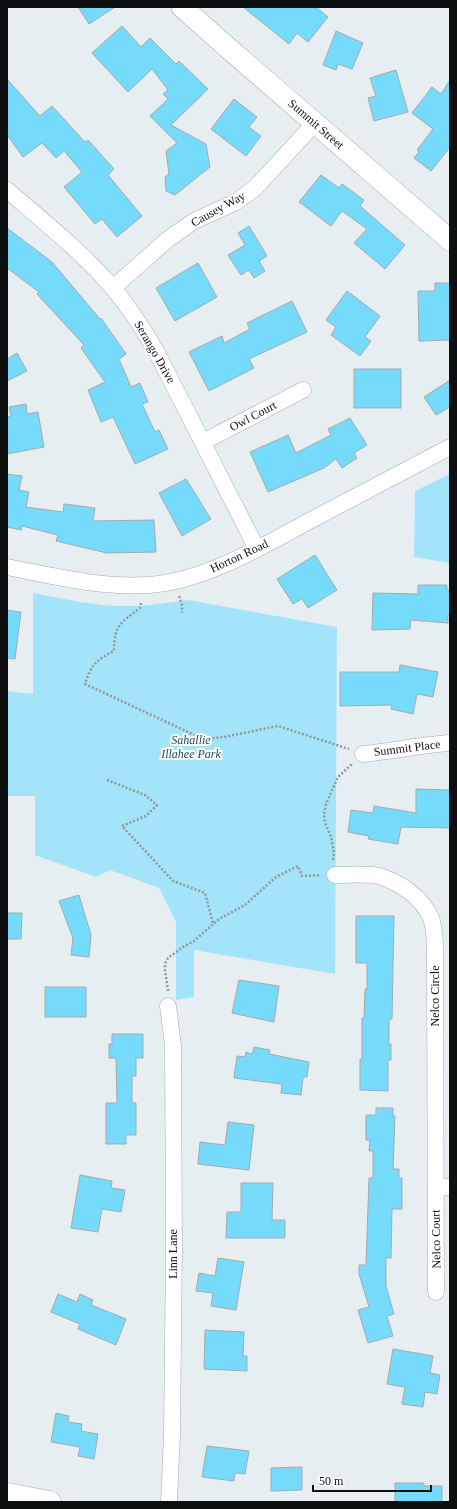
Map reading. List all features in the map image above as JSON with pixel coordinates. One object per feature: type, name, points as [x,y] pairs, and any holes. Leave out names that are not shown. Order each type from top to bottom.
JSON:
[{"type":"main road","points":[[7,1494],[36,1501]]},
{"type":"street","name":"Summit Street","points":[[182,7],[450,240]]},
{"type":"street","name":"Causey Way","points":[[113,288],[172,236],[194,221],[236,202],[255,188],[315,123]]},
{"type":"street","name":"Serango Drive","points":[[7,190],[83,256],[113,288],[140,324],[157,353],[257,549]]},
{"type":"street","name":"Owl Court","points":[[203,442],[303,390]]},
{"type":"street","name":"Horton Road","points":[[7,567],[112,585],[149,585],[173,581],[205,572],[257,549],[450,447]]},
{"type":"street","name":"Summit Place","points":[[363,754],[424,745],[450,743]]},
{"type":"street","name":"Nelco Circle","points":[[335,875],[377,876],[395,882],[409,891],[421,903],[431,918],[435,954],[443,1187]]},
{"type":"street","name":"Linn Lane","points":[[168,1006],[173,1046],[172,1134],[174,1247],[172,1420],[169,1502]]},
{"type":"street","name":"Nelco Court","points":[[436,1292],[443,1187]]},
{"type":"path","points":[[177,594],[182,605],[182,613]]},
{"type":"path","points":[[141,603],[140,608],[126,617],[119,626],[114,637],[114,651],[100,658],[89,671],[85,684],[203,739],[224,737],[278,726],[363,754],[338,777],[326,804],[324,814],[325,823],[331,837],[335,875],[302,876],[298,866],[276,878],[245,905],[219,919],[194,941],[168,958],[165,964],[168,1006]]},
{"type":"path","points":[[108,780],[145,795],[157,805],[146,816],[122,826],[173,881],[205,894],[214,923]]},
{"type":"green space","points":[[450,474],[450,563],[414,557],[415,491]]},
{"type":"green space","name":"Sahallie Illahee Park","points":[[33,593],[111,606],[141,606],[188,600],[337,627],[335,974],[194,950],[194,997],[176,1000],[176,922],[159,888],[110,870],[96,877],[35,855],[35,796],[7,796],[7,691],[33,694]]},
{"type":"building","points":[[78,7],[115,7],[89,24]]},
{"type":"building","points":[[243,7],[316,7],[328,17],[308,42],[297,33],[289,44]]},
{"type":"building","points":[[122,26],[141,47],[150,38],[176,64],[179,61],[208,89],[171,125],[206,144],[210,167],[175,195],[166,191],[165,177],[169,174],[166,151],[177,143],[150,116],[168,99],[163,94],[168,90],[152,69],[128,92],[92,53]]},
{"type":"building","points":[[336,31],[363,43],[352,69],[338,64],[336,70],[323,65]]},
{"type":"building","points":[[396,70],[408,112],[374,121],[368,98],[376,96],[370,78]]},
{"type":"building","points":[[7,79],[40,116],[52,106],[85,142],[88,140],[114,169],[108,175],[142,216],[117,237],[102,219],[95,224],[64,187],[82,172],[64,151],[56,158],[42,143],[23,157],[7,135]]},
{"type":"building","points":[[450,80],[450,147],[431,171],[414,158],[419,152],[417,150],[433,129],[412,113],[432,87],[441,94]]},
{"type":"building","points":[[234,99],[257,117],[249,127],[261,136],[246,156],[211,129]]},
{"type":"building","points":[[321,175],[339,188],[342,184],[364,200],[360,206],[405,245],[385,269],[354,243],[367,229],[342,211],[331,226],[299,202]]},
{"type":"building","points":[[249,226],[267,256],[259,261],[265,271],[254,278],[249,270],[241,275],[228,255],[245,245],[238,233]]},
{"type":"building","points":[[7,228],[52,262],[100,319],[101,318],[126,354],[119,359],[131,387],[140,383],[148,402],[142,404],[155,432],[159,430],[168,449],[135,464],[113,417],[101,422],[88,390],[105,382],[81,348],[84,345],[37,294],[39,292],[7,268]]},
{"type":"building","points":[[198,263],[217,297],[175,321],[156,288]]},
{"type":"building","points":[[435,283],[450,283],[450,340],[419,341],[418,291],[435,291]]},
{"type":"building","points":[[347,291],[380,316],[365,337],[371,341],[360,356],[331,335],[336,327],[326,320]]},
{"type":"building","points":[[292,301],[307,332],[249,359],[254,368],[209,391],[189,352],[222,336],[224,343],[250,329],[247,323]]},
{"type":"building","points":[[17,353],[27,371],[7,381],[7,359]]},
{"type":"building","points":[[354,369],[401,369],[401,408],[354,408]]},
{"type":"building","points":[[450,380],[450,407],[436,415],[424,397]]},
{"type":"building","points":[[26,404],[27,414],[38,412],[44,447],[7,454],[7,417],[11,416],[9,407]]},
{"type":"building","points":[[350,418],[367,445],[354,453],[357,458],[342,468],[336,459],[324,468],[268,492],[250,452],[288,435],[296,453],[331,435],[328,429]]},
{"type":"building","points":[[7,474],[22,476],[19,490],[29,492],[26,507],[63,512],[64,504],[95,508],[93,521],[154,520],[156,552],[107,553],[56,541],[58,535],[22,526],[21,530],[7,527]]},
{"type":"building","points":[[186,479],[211,519],[182,536],[159,493]]},
{"type":"building","points":[[315,555],[337,590],[308,608],[302,599],[293,604],[277,579]]},
{"type":"building","points":[[418,585],[447,585],[447,590],[450,590],[450,615],[448,615],[448,623],[411,620],[410,629],[372,630],[373,593],[418,594]]},
{"type":"building","points":[[7,610],[21,612],[15,659],[7,658]]},
{"type":"building","points":[[400,665],[438,672],[433,697],[417,694],[413,714],[391,709],[392,705],[340,706],[340,672],[399,672]]},
{"type":"building","points":[[416,789],[450,790],[450,828],[401,827],[398,844],[368,839],[369,836],[348,832],[351,810],[373,813],[374,806],[416,813]]},
{"type":"building","points":[[79,895],[91,935],[89,957],[71,955],[73,938],[59,901]]},
{"type":"building","points":[[7,913],[22,913],[21,939],[7,939]]},
{"type":"building","points":[[356,916],[394,916],[392,1019],[389,1019],[389,1044],[391,1044],[391,1060],[388,1060],[388,1091],[360,1090],[362,1018],[364,1018],[365,989],[367,989],[367,963],[356,963]]},
{"type":"building","points":[[239,980],[279,986],[274,1022],[232,1013]]},
{"type":"building","points":[[45,987],[86,987],[86,1017],[45,1017]]},
{"type":"building","points":[[112,1034],[143,1034],[143,1058],[136,1058],[136,1076],[132,1076],[132,1103],[136,1103],[136,1135],[126,1135],[126,1144],[106,1144],[106,1103],[117,1103],[116,1058],[109,1058],[109,1044],[112,1044]]},
{"type":"building","points":[[254,1047],[270,1050],[269,1054],[309,1062],[307,1077],[303,1077],[301,1095],[281,1093],[282,1084],[234,1078],[237,1056],[245,1057],[246,1052],[252,1054]]},
{"type":"building","points":[[376,1108],[393,1108],[393,1116],[395,1116],[393,1169],[399,1169],[399,1178],[402,1178],[402,1209],[392,1209],[391,1258],[386,1258],[386,1286],[394,1314],[387,1316],[393,1336],[368,1343],[358,1310],[369,1307],[359,1274],[359,1265],[366,1265],[369,1178],[373,1178],[373,1151],[369,1151],[370,1140],[366,1140],[366,1115],[376,1115]]},
{"type":"building","points":[[228,1122],[254,1125],[249,1170],[198,1164],[200,1142],[225,1145]]},
{"type":"building","points":[[80,1175],[112,1181],[111,1188],[125,1190],[121,1212],[102,1209],[98,1232],[71,1228]]},
{"type":"building","points":[[241,1183],[273,1183],[272,1220],[285,1220],[285,1238],[226,1238],[227,1212],[241,1212]]},
{"type":"building","points":[[218,1258],[244,1262],[236,1310],[211,1306],[213,1293],[196,1291],[199,1273],[215,1276]]},
{"type":"building","points":[[58,1294],[77,1302],[80,1294],[93,1300],[91,1305],[126,1319],[116,1345],[78,1329],[80,1324],[51,1312]]},
{"type":"building","points":[[205,1330],[244,1332],[243,1356],[247,1356],[247,1371],[204,1369]]},
{"type":"building","points":[[393,1349],[433,1356],[430,1373],[440,1375],[437,1394],[425,1392],[423,1407],[402,1404],[405,1387],[387,1384]]},
{"type":"building","points":[[56,1413],[69,1416],[68,1422],[82,1424],[81,1431],[98,1434],[94,1459],[78,1456],[80,1447],[51,1442]]},
{"type":"building","points":[[207,1446],[249,1451],[245,1474],[235,1473],[234,1481],[202,1477]]},
{"type":"building","points":[[302,1467],[302,1490],[271,1491],[271,1468]]},
{"type":"building","points":[[395,1483],[424,1483],[424,1486],[442,1486],[442,1502],[395,1502]]}]
